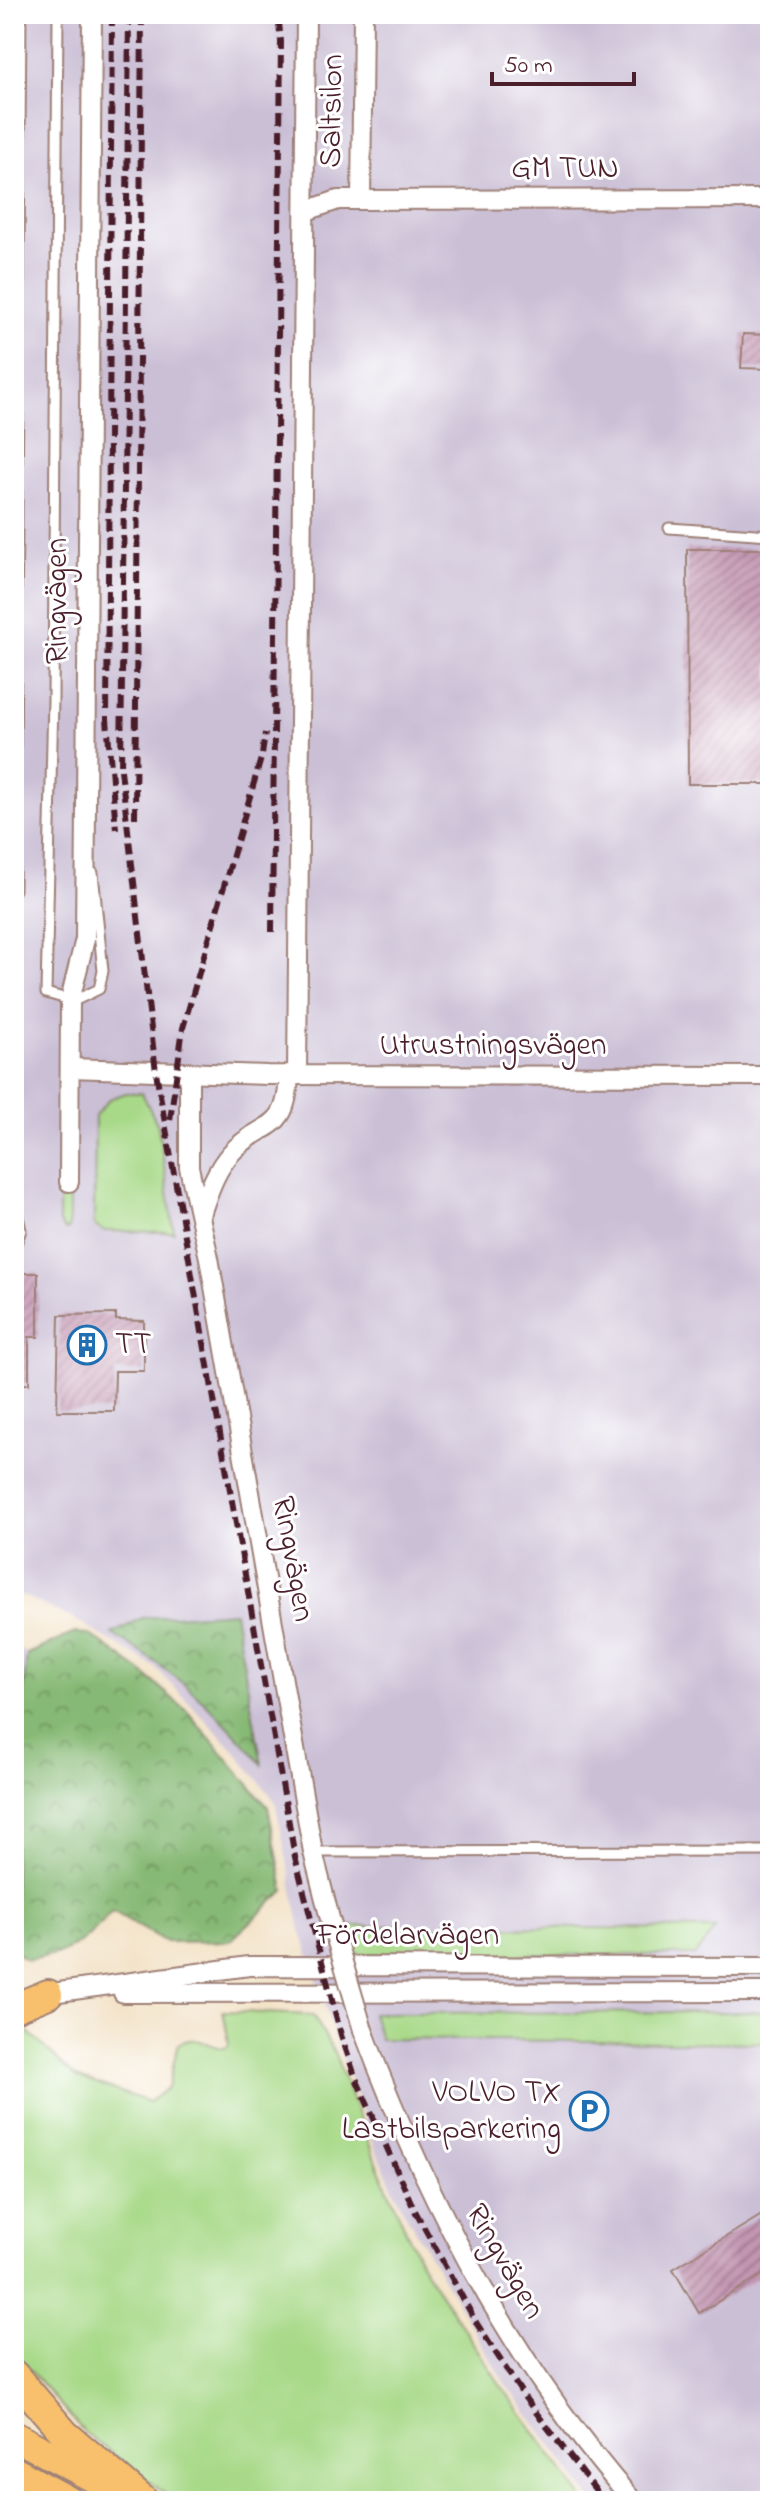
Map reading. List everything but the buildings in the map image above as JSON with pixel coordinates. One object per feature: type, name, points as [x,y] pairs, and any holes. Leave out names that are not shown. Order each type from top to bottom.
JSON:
[{"type":"main road","points":[[14,2008],[48,1994]]},
{"type":"main road","points":[[14,2375],[65,2434],[144,2501]]},
{"type":"main road","points":[[22,2438],[133,2501]]},
{"type":"main road","points":[[14,2471],[69,2501]]},
{"type":"main road","points":[[14,2482],[62,2501]]},
{"type":"street","name":"Ringvägen","points":[[69,1182],[70,1000],[85,939],[92,14]]},
{"type":"street","name":"Ringvägen","points":[[201,1214],[214,1175],[233,1150],[267,1130],[280,1117],[288,1099],[293,1074],[306,211],[306,14]]},
{"type":"street","name":"Saltsilon","points":[[306,211],[338,200],[361,200],[363,14]]},
{"type":"street","name":"GM TUN","points":[[361,200],[770,199]]},
{"type":"street","points":[[71,1068],[189,1072]]},
{"type":"street","name":"Ringvägen","points":[[189,1072],[189,1167],[201,1214],[313,1852],[363,2030],[428,2188],[473,2275],[561,2410],[633,2501]]},
{"type":"street","name":"Utrustningsvägen","points":[[189,1072],[770,1076]]},
{"type":"street","name":"Fördelarvägen","points":[[14,1998],[249,1966],[770,1967]]},
{"type":"street","name":"Fördelarvägen","points":[[737,1991],[756,2002],[770,2002]]},
{"type":"street","name":"Fördelarvägen","points":[[48,1994],[770,1992]]},
{"type":"lane","points":[[14,890],[21,14]]},
{"type":"lane","points":[[58,14],[49,962],[46,993],[70,1000]]},
{"type":"lane","points":[[669,528],[770,535]]},
{"type":"lane","points":[[14,1199],[21,1230],[14,1249]]},
{"type":"lane","points":[[313,1852],[770,1851]]},
{"type":"shaded area","points":[[14,14],[770,14],[770,2501],[593,2501],[500,2376],[401,2206],[376,2151],[301,1930],[275,1801],[236,1752],[156,1668],[76,1620],[14,1592]]},
{"type":"shaded area","points":[[14,1646],[27,1654],[19,1738],[24,1793],[14,1824]]},
{"type":"green space","points":[[126,1093],[142,1093],[158,1126],[174,1232],[103,1231],[94,1225],[95,1116],[109,1099]]},
{"type":"green space","points":[[60,1118],[68,1118],[69,1123],[69,1229],[65,1230],[59,1222]]},
{"type":"green space","points":[[234,1612],[262,1764],[193,1692],[156,1662],[112,1634],[142,1618]]},
{"type":"green space","points":[[75,1633],[89,1634],[142,1672],[187,1711],[268,1807],[284,1891],[230,1941],[166,1942],[112,1911],[83,1940],[67,1950],[27,1960],[14,1951],[14,1824],[24,1793],[19,1738],[27,1654]]},
{"type":"green space","points":[[344,1926],[715,1929],[695,1955],[352,1954]]},
{"type":"green space","points":[[223,2011],[313,2015],[334,2052],[378,2167],[421,2264],[500,2384],[585,2501],[175,2501],[84,2432],[14,2352],[14,2031],[25,2029],[76,2077],[149,2102],[168,2088],[178,2044],[197,2040],[227,2048],[229,2043]]},
{"type":"green space","points":[[770,2012],[770,2043],[380,2039],[372,2013]]},
{"type":"railway","points":[[112,14],[107,719],[116,829]]},
{"type":"railway","points":[[129,14],[121,770],[156,1072],[295,1857],[341,2035],[355,2076],[414,2209],[477,2324],[525,2398],[604,2501]]},
{"type":"railway","points":[[135,818],[142,14]]},
{"type":"railway","points":[[272,932],[281,41],[278,14]]},
{"type":"railway","points":[[170,1120],[183,1028],[262,755],[265,733]]},
{"type":"place","name":"TT","points":[[87,1345]]},
{"type":"place","name":"VOLVO TX Lastbilsparkering","points":[[589,2111]]}]
